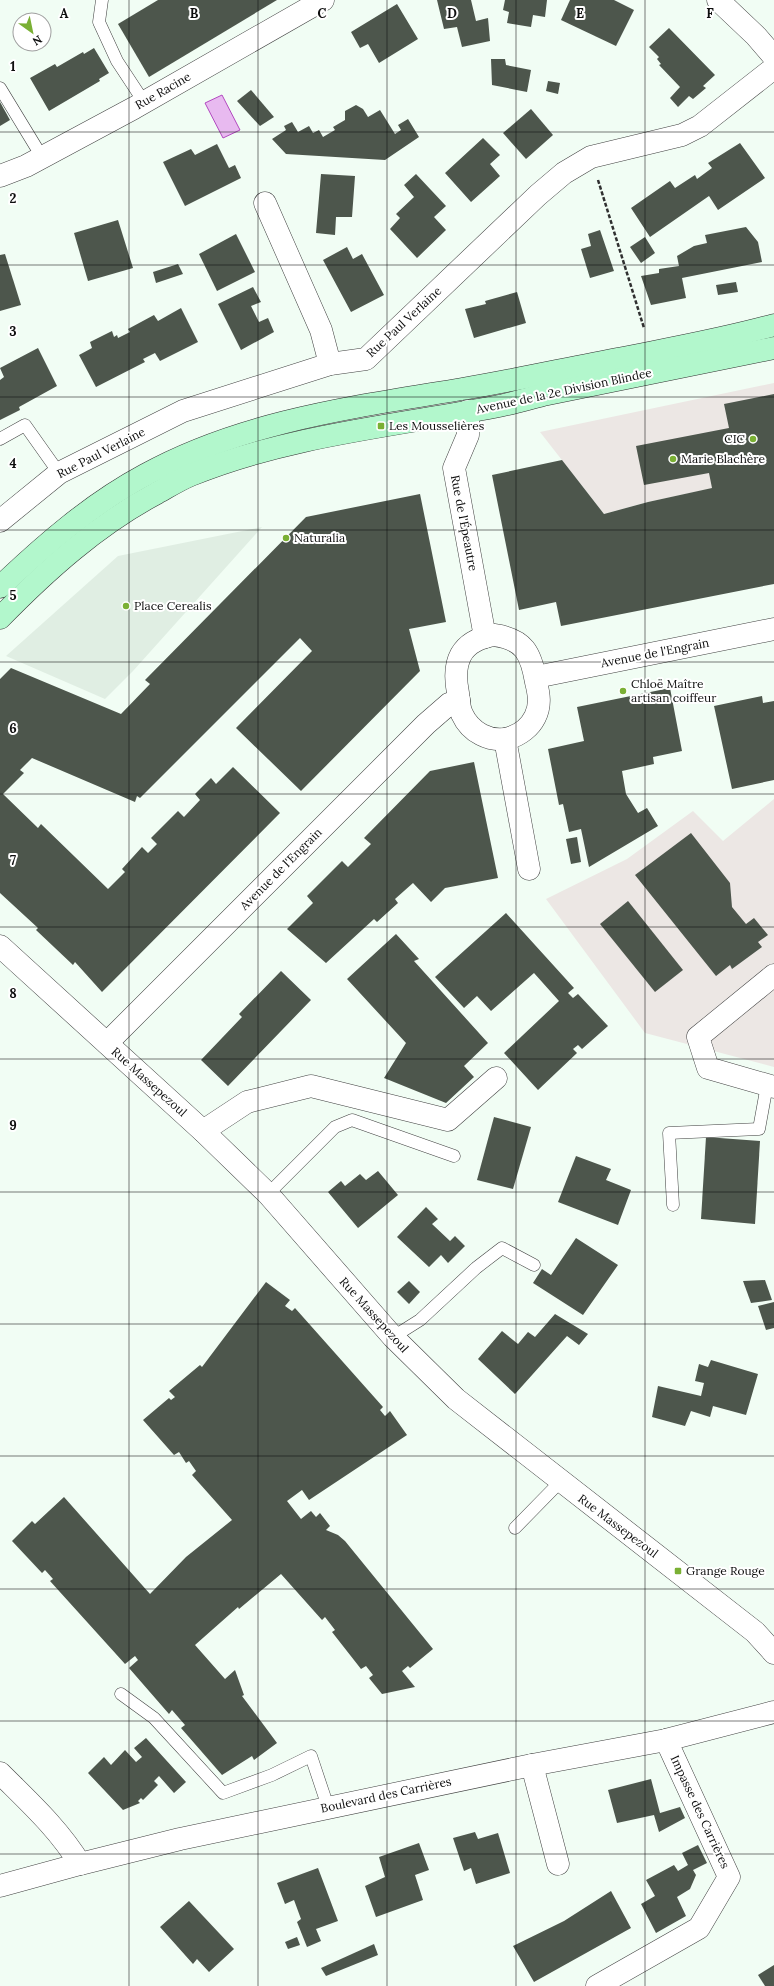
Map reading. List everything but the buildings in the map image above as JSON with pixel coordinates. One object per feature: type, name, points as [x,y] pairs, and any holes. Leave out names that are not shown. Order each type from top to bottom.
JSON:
[{"type":"main road","name":"Avenue de la 2e Division Blindee","points":[[0,587],[63,530],[126,486],[144,475],[187,454],[240,434],[305,416],[520,379],[774,325]]},
{"type":"main road","name":"Avenue de la 2e Division Blindee","points":[[0,618],[46,573],[76,547],[112,520],[189,476],[236,459],[276,448],[381,426],[468,411],[774,348]]},
{"type":"street","name":"Rue Racine","points":[[0,176],[42,157],[144,102],[324,0]]},
{"type":"street","points":[[718,0],[756,36],[774,57]]},
{"type":"street","name":"Rue Paul Verlaine","points":[[0,521],[59,473],[183,411],[330,364],[366,359],[538,194],[564,173],[591,157],[682,135],[700,126],[774,68]]},
{"type":"street","points":[[265,203],[320,330],[330,364]]},
{"type":"street","name":"Rue de l'Épeautre","points":[[468,411],[468,436],[454,468],[485,637]]},
{"type":"street","name":"Avenue de l'Engrain","points":[[536,677],[774,629]]},
{"type":"street","points":[[494,635],[506,637],[518,642],[526,651],[532,662],[536,677],[540,698],[538,710],[524,731],[505,739],[488,738],[476,732],[467,723],[461,712],[454,676],[456,664],[462,653],[470,644],[485,637],[494,635]]},
{"type":"street","name":"Avenue de l'Engrain","points":[[107,1043],[426,724],[449,704],[459,700]]},
{"type":"street","points":[[505,739],[529,869]]},
{"type":"street","name":"Rue Massepezoul","points":[[0,946],[203,1131],[268,1194],[393,1337],[456,1399],[749,1628],[774,1653]]},
{"type":"street","points":[[771,1086],[708,1068],[698,1037],[774,976]]},
{"type":"street","points":[[203,1131],[247,1102],[311,1086],[448,1120],[496,1078]]},
{"type":"street","name":"Boulevard des Carrières","points":[[0,1886],[180,1839],[532,1765],[666,1740],[774,1712]]},
{"type":"street","name":"Impasse des Carrières","points":[[597,1986],[699,1928],[729,1876],[666,1740]]},
{"type":"street","points":[[532,1765],[558,1864]]},
{"type":"street","points":[[0,1773],[45,1818],[72,1850],[80,1864]]},
{"type":"lane","points":[[102,0],[99,22],[117,60],[144,102]]},
{"type":"lane","points":[[0,88],[42,157]]},
{"type":"lane","points":[[0,439],[25,425],[59,473]]},
{"type":"lane","points":[[673,1205],[669,1133],[760,1129],[771,1086]]},
{"type":"lane","points":[[268,1194],[335,1127],[352,1120],[454,1156]]},
{"type":"lane","points":[[393,1337],[420,1320],[476,1268],[502,1248],[534,1265]]},
{"type":"lane","points":[[515,1528],[561,1482]]},
{"type":"lane","points":[[121,1694],[154,1718],[223,1793],[272,1775],[311,1756],[328,1807]]},
{"type":"path","points":[[591,157],[644,329]]},
{"type":"shaded area","points":[[222,95],[240,130],[223,138],[205,103]]},
{"type":"shaded area","points":[[774,383],[774,475],[648,502],[604,514],[540,432]]},
{"type":"shaded area","name":"Place Cerealis","points":[[262,527],[133,671],[105,699],[6,656],[118,556]]},
{"type":"shaded area","points":[[774,799],[774,1067],[645,1033],[546,899],[627,859],[693,811],[723,841]]},
{"type":"place","name":"Les Mousselières","points":[[381,426]]},
{"type":"place","name":"CIC","points":[[753,439]]},
{"type":"place","name":"Marie Blachère","points":[[673,459]]},
{"type":"place","name":"Naturalia","points":[[286,538]]},
{"type":"place","name":"Place Cerealis","points":[[126,606]]},
{"type":"place","name":"Chloë Maître artisan coiffeur","points":[[623,691]]},
{"type":"place","name":"Grange Rouge","points":[[678,1571]]}]
